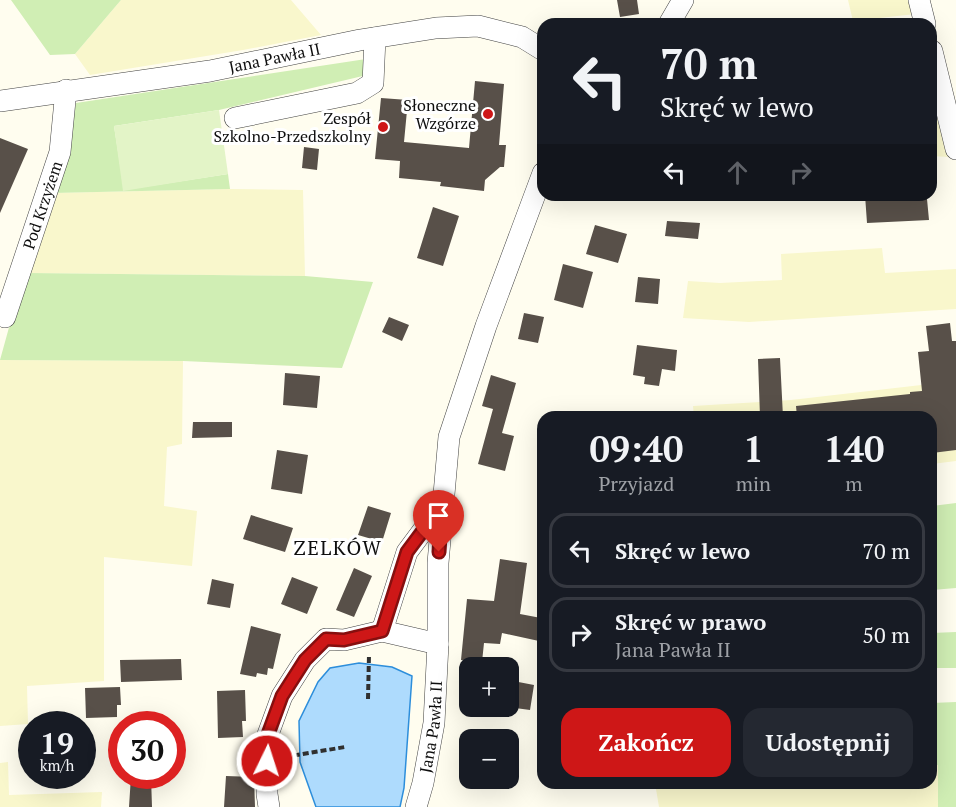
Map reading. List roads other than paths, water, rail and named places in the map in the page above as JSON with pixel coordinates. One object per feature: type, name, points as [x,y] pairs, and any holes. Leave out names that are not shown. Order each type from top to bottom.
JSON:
[{"type":"street","points":[[672,18],[683,0]]},
{"type":"street","points":[[919,0],[924,18]]},
{"type":"street","name":"Jana Pawła II","points":[[0,101],[210,71],[436,28],[478,26],[522,37],[537,46]]},
{"type":"street","points":[[235,118],[357,93],[373,83],[375,38]]},
{"type":"street","points":[[937,71],[956,149]]},
{"type":"street","name":"Pod Krzyżem","points":[[5,317],[60,152],[66,90]]},
{"type":"street","name":"Jana Pawła II","points":[[416,807],[423,783],[434,723],[438,644],[438,563],[448,436],[537,189]]},
{"type":"street","points":[[382,631],[407,552],[442,505]]},
{"type":"street","points":[[269,807],[267,737],[282,696],[305,660],[326,639],[344,640],[382,631],[438,644]]},
{"type":"water","points":[[359,663],[392,667],[412,676],[404,788],[400,807],[316,807],[300,762],[299,721],[318,682],[330,668]]},
{"type":"place","name":"Słoneczne Wzgórze","points":[[488,114]]},
{"type":"place","name":"Zespół Szkolno-Przedszkolny","points":[[383,127]]},
{"type":"district","name":"ZELKÓW","points":[[338,547]]}]
